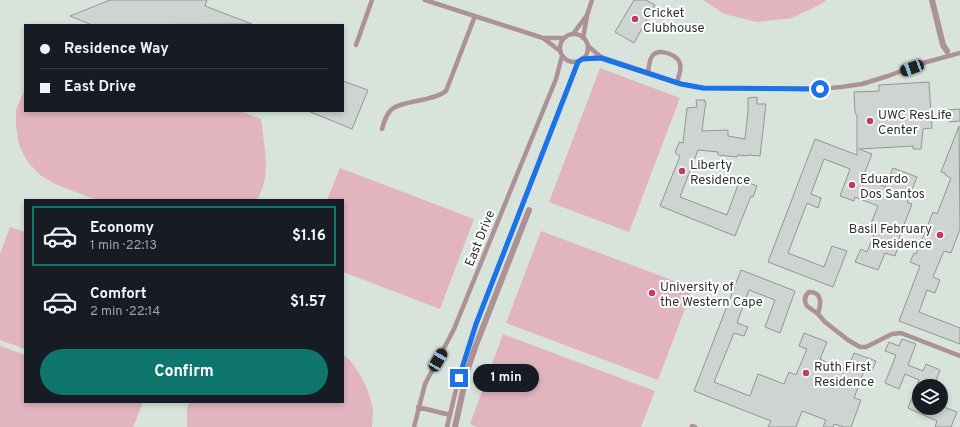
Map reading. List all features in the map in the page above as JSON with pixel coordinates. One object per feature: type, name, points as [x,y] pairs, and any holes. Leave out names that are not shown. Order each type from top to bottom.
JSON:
[{"type":"street","points":[[932,0],[947,51]]},
{"type":"street","points":[[455,427],[468,368],[528,210]]},
{"type":"lane","points":[[356,45],[372,0]]},
{"type":"lane","points":[[425,0],[543,38],[564,38],[573,34],[587,14]]},
{"type":"lane","points":[[583,38],[587,14],[592,0]]},
{"type":"lane","points":[[382,129],[387,116],[393,108],[436,96],[446,91],[475,16]]},
{"type":"lane","points":[[573,34],[583,38],[588,46],[601,58],[677,83],[703,88],[820,89],[841,87],[862,84],[960,52]]},
{"type":"lane","points":[[543,38],[569,62],[601,58]]},
{"type":"lane","points":[[561,53],[561,42],[564,38]]},
{"type":"lane","points":[[447,427],[459,378],[476,324],[580,61],[587,53],[588,46]]},
{"type":"lane","points":[[648,73],[652,56],[655,53],[664,52],[675,57],[680,62],[681,68],[677,83]]},
{"type":"lane","name":"East Drive","points":[[414,427],[425,384],[454,329],[556,79],[561,53]]},
{"type":"lane","points":[[818,314],[820,306],[819,296],[816,293],[809,292],[806,295],[805,302],[807,306],[848,340],[860,347],[866,347],[892,334],[901,333],[960,356]]},
{"type":"lane","points":[[418,407],[450,415]]},
{"type":"shaded area","name":"University of the Western Cape","points":[[0,0],[960,0],[960,427],[0,427]]},
{"type":"shaded area","points":[[703,0],[826,0],[823,3],[792,18],[757,22],[724,14]]},
{"type":"shaded area","points":[[600,68],[680,98],[629,232],[549,202]]},
{"type":"shaded area","points":[[24,91],[24,112],[243,112],[261,119],[266,160],[266,171],[262,190],[258,199],[93,199],[55,184],[40,175],[27,161],[19,145],[16,127],[16,110]]},
{"type":"shaded area","points":[[340,168],[474,219],[440,309],[344,272],[344,199],[327,199]]},
{"type":"shaded area","points":[[10,227],[24,232],[24,349],[0,340],[0,254]]},
{"type":"shaded area","points":[[541,231],[693,288],[658,380],[506,323]]},
{"type":"shaded area","points":[[503,334],[655,391],[641,427],[477,427],[470,424]]},
{"type":"shaded area","points":[[0,346],[24,355],[24,403],[143,403],[133,427],[0,427]]},
{"type":"shaded area","points":[[344,355],[359,372],[370,396],[373,411],[372,427],[187,427],[187,408],[189,403],[344,403]]},
{"type":"building","points":[[110,0],[207,0],[205,6],[252,24],[90,24],[70,16]]},
{"type":"building","name":"Cricket Clubhouse","points":[[634,0],[646,0],[655,5],[634,43],[615,32]]},
{"type":"building","points":[[344,81],[368,90],[352,129],[310,112],[344,112]]},
{"type":"building","points":[[929,82],[932,128],[923,129],[921,149],[913,149],[913,146],[859,149],[872,154],[863,177],[885,187],[893,168],[917,177],[907,202],[912,204],[896,246],[898,247],[895,256],[885,253],[878,270],[855,262],[861,249],[867,252],[878,225],[871,223],[878,206],[855,197],[854,201],[840,196],[850,169],[824,159],[811,194],[821,198],[818,208],[807,203],[788,253],[824,267],[832,246],[847,251],[833,287],[768,262],[815,139],[857,155],[857,116],[855,112],[854,92],[879,91],[879,85]]},
{"type":"building","name":"Liberty Residence","points":[[757,97],[757,104],[766,104],[760,156],[738,155],[737,157],[718,155],[718,152],[698,150],[680,197],[727,215],[739,182],[743,184],[744,181],[757,186],[753,197],[751,196],[735,236],[660,206],[680,156],[675,153],[679,142],[683,143],[687,108],[697,107],[696,100],[705,100],[706,107],[702,131],[728,130],[728,136],[745,139],[748,98]]},
{"type":"building","points":[[960,109],[960,121],[949,122],[948,110]]},
{"type":"building","points":[[959,126],[960,229],[951,253],[944,251],[933,277],[940,280],[935,293],[927,290],[919,312],[960,328],[960,344],[899,321],[920,266],[910,262],[914,253],[916,254],[933,212],[937,214],[951,178],[945,175],[945,173],[941,172]]},
{"type":"building","points":[[741,270],[795,291],[780,333],[765,327],[775,300],[749,290],[737,323],[748,327],[744,336],[734,333],[714,382],[750,396],[758,374],[784,384],[789,372],[796,375],[807,349],[799,346],[804,333],[827,342],[820,359],[830,364],[847,370],[854,353],[876,361],[871,373],[864,371],[854,398],[861,400],[851,427],[844,427],[834,424],[833,427],[823,427],[826,420],[802,411],[796,427],[768,427],[771,421],[694,391]]},
{"type":"building","points":[[902,339],[916,344],[908,365],[923,371],[926,364],[940,370],[937,379],[917,379],[905,374],[899,389],[885,383],[896,355],[885,351],[889,342],[899,346]]},
{"type":"building","points":[[912,398],[912,410],[908,408]]},
{"type":"building","points":[[948,409],[957,412],[951,427],[935,427],[937,421],[924,415],[948,415]]},
{"type":"place","name":"Cricket Clubhouse","points":[[635,19]]},
{"type":"place","name":"UWC ResLife Center","points":[[870,121]]},
{"type":"place","name":"Liberty Residence","points":[[682,171]]},
{"type":"place","name":"Eduardo Dos Santos","points":[[852,185]]},
{"type":"place","name":"Basil February Residence","points":[[940,235]]},
{"type":"place","name":"University of the Western Cape","points":[[652,293]]},
{"type":"place","name":"Ruth First Residence","points":[[806,373]]},
{"type":"route","points":[[459,378],[476,324],[578,62],[582,59],[601,58],[681,84],[703,88],[820,89]]}]
